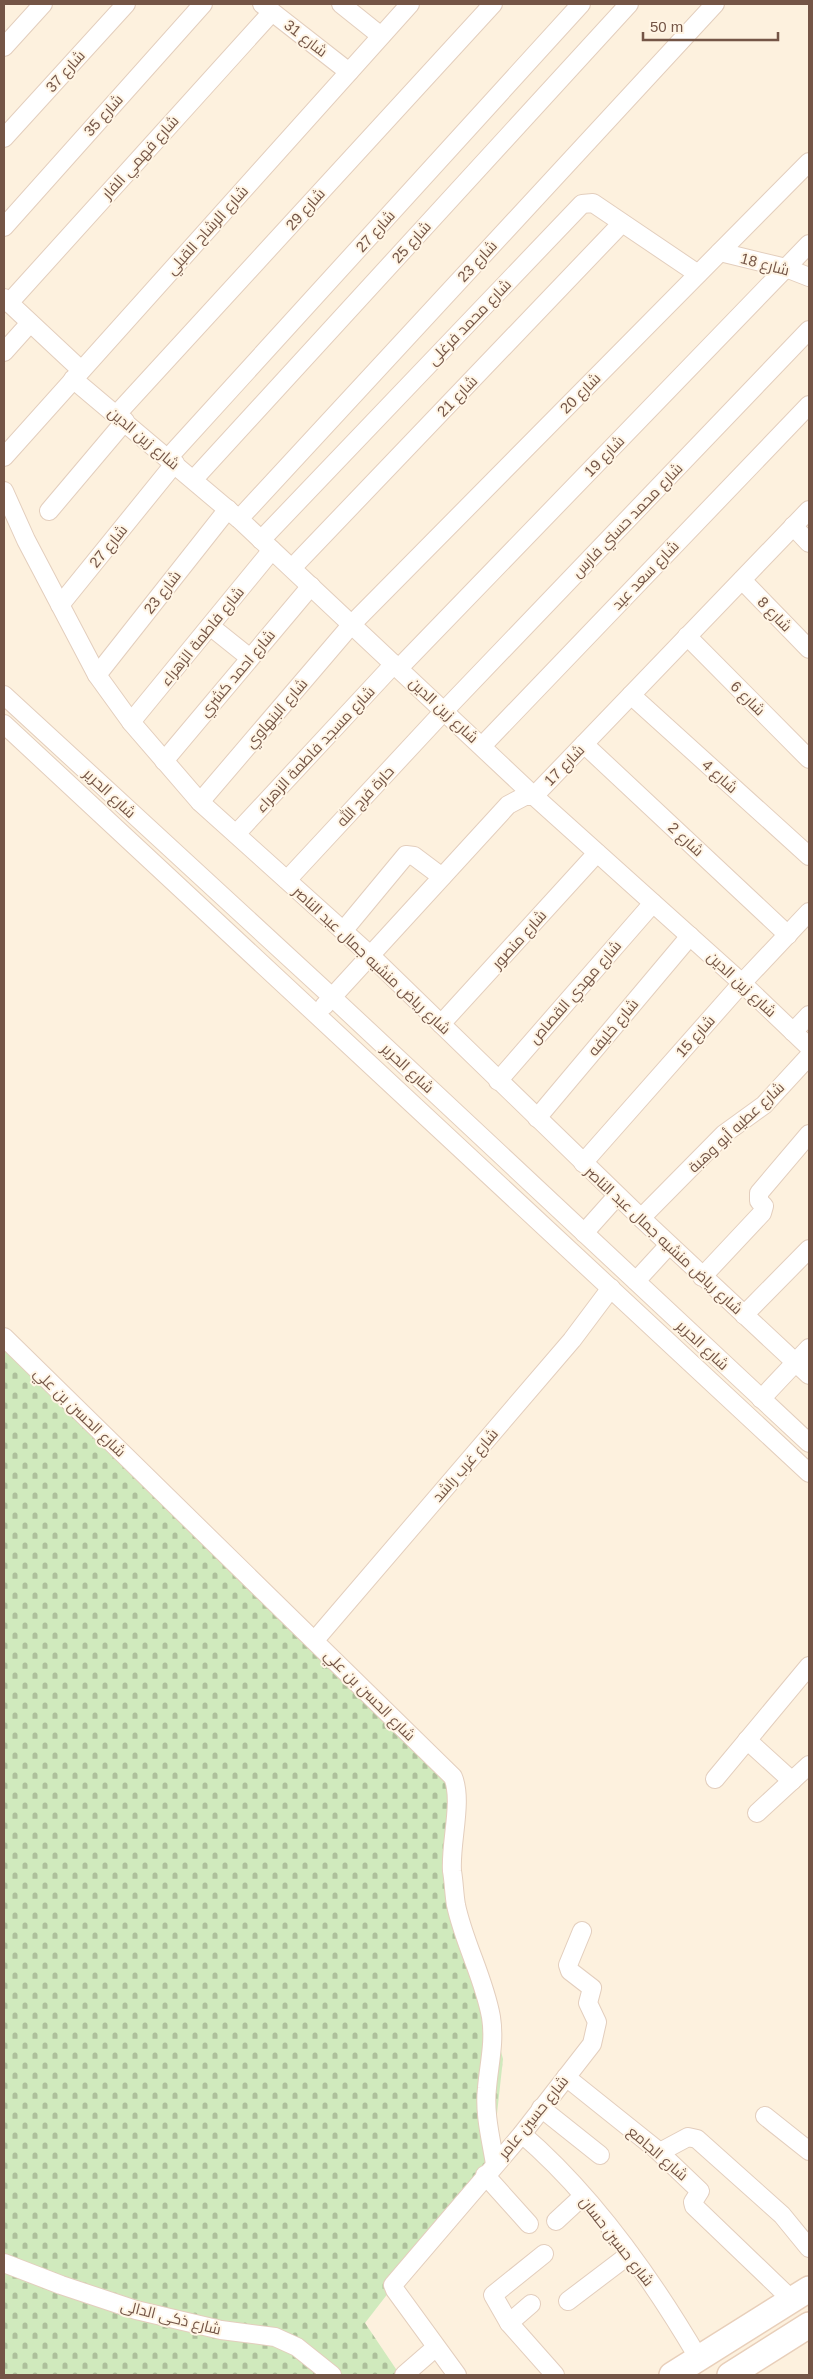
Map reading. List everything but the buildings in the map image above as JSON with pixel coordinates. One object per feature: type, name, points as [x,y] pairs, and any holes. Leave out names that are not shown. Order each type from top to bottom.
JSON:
[{"type":"main road","points":[[672,2375],[801,2295]]},
{"type":"main road","points":[[730,2375],[809,2325]]},
{"type":"street","points":[[4,47],[42,4]]},
{"type":"street","name":"شارع 37","points":[[4,138],[126,4]]},
{"type":"street","name":"شارع 35","points":[[4,227],[203,4]]},
{"type":"street","points":[[341,4],[381,36]]},
{"type":"street","name":"شارع الرشاح القبلي","points":[[4,457],[410,4]]},
{"type":"street","name":"شارع 29","points":[[50,511],[121,418],[493,4]]},
{"type":"street","name":"شارع 27","points":[[60,605],[171,460],[581,4]]},
{"type":"street","name":"شارع 25","points":[[194,480],[629,4]]},
{"type":"street","name":"شارع 23","points":[[97,675],[233,514],[715,4]]},
{"type":"street","name":"شارع 31","points":[[267,8],[349,72]]},
{"type":"street","name":"شارع فهمي الفار","points":[[6,301],[267,8]]},
{"type":"street","name":"شارع 20","points":[[352,624],[809,162]]},
{"type":"street","name":"شارع محمد فرغلى","points":[[267,545],[582,204],[593,203],[698,274]]},
{"type":"street","name":"شارع 21","points":[[292,568],[622,223]]},
{"type":"street","name":"شارع 19","points":[[397,666],[809,244]]},
{"type":"street","name":"شارع 18","points":[[720,252],[786,268],[809,277]]},
{"type":"street","name":"شارع زين الدين","points":[[6,301],[30,323],[77,375],[121,418],[267,545],[534,796],[742,983],[809,1047]]},
{"type":"street","points":[[4,352],[30,323]]},
{"type":"street","name":"شارع محمد حسني فارس","points":[[444,711],[809,330]]},
{"type":"street","name":"شارع سعد عيد","points":[[482,746],[809,405]]},
{"type":"street","name":"شارع رياض منشيه جمال عبد الناصر","points":[[4,491],[26,540],[97,675],[131,722],[200,802],[370,955],[617,1196],[809,1376]]},
{"type":"street","name":"شارع 17","points":[[317,1014],[508,805],[524,796],[534,796],[809,510]]},
{"type":"street","points":[[793,526],[809,543]]},
{"type":"street","name":"شارع فاطمة الزهراء","points":[[131,722],[210,626],[267,545]]},
{"type":"street","name":"شارع 8","points":[[742,580],[809,649]]},
{"type":"street","name":"شارع احمد كشري","points":[[164,761],[311,586]]},
{"type":"street","name":"شارع البنهاوي","points":[[200,802],[352,624]]},
{"type":"street","points":[[210,626],[250,658]]},
{"type":"street","name":"شارع 6","points":[[688,636],[809,759]]},
{"type":"street","name":"شارع مسجد فاطمة الزهراء","points":[[236,834],[397,666]]},
{"type":"street","name":"شارع الحرير","points":[[4,695],[332,997],[809,1443]]},
{"type":"street","name":"شارع 4","points":[[630,695],[809,856]]},
{"type":"street","name":"حارة فرج الله","points":[[287,880],[444,711]]},
{"type":"street","name":"شارع الحرير","points":[[4,724],[809,1473]]},
{"type":"street","name":"شارع 2","points":[[584,744],[788,935]]},
{"type":"street","points":[[157,866],[172,850]]},
{"type":"street","name":"شارع منصور","points":[[441,1024],[597,853]]},
{"type":"street","points":[[343,931],[406,855],[414,856],[442,877]]},
{"type":"street","name":"شارع مهدي القصاص","points":[[498,1080],[653,903]]},
{"type":"street","name":"شارع 15","points":[[583,1163],[742,983],[809,912]]},
{"type":"street","name":"شارع خليفه","points":[[537,1118],[690,936]]},
{"type":"street","points":[[793,1032],[809,1015]]},
{"type":"street","name":"شارع عطيه أبو وهبة","points":[[640,1218],[724,1134],[764,1105],[809,1056]]},
{"type":"street","points":[[702,1277],[762,1213],[764,1206],[759,1200],[759,1193],[809,1134]]},
{"type":"street","points":[[514,1197],[529,1181]]},
{"type":"street","points":[[584,1233],[617,1196]]},
{"type":"street","points":[[536,1218],[551,1202]]},
{"type":"street","points":[[636,1281],[669,1245]]},
{"type":"street","points":[[744,1316],[809,1249]]},
{"type":"street","name":"شارع غرب راشد","points":[[315,1640],[572,1340],[611,1288]]},
{"type":"street","name":"شارع الحسن بن علي","points":[[4,1337],[446,1770],[457,1787],[458,1797],[451,1856],[455,1895],[470,1951],[483,1984],[491,2018],[493,2054],[486,2090],[490,2169]]},
{"type":"street","points":[[761,1399],[809,1348]]},
{"type":"street","points":[[715,1778],[809,1666]]},
{"type":"street","points":[[747,1740],[792,1781]]},
{"type":"street","points":[[757,1813],[809,1765]]},
{"type":"street","name":"شارع حسين عامر","points":[[435,2348],[395,2290],[395,2282],[522,2134],[592,2044],[597,2022],[588,2003],[592,1988],[568,1968],[568,1962],[582,1931]]},
{"type":"street","name":"شارع الجامع","points":[[566,2077],[660,2152],[699,2190],[694,2206],[801,2295]]},
{"type":"street","points":[[541,2108],[600,2155]]},
{"type":"street","points":[[765,2116],[809,2151]]},
{"type":"street","name":"شارع حسين حسان","points":[[522,2134],[551,2160],[630,2254],[668,2307],[699,2358]]},
{"type":"street","points":[[660,2152],[688,2137],[697,2139],[782,2215],[809,2248]]},
{"type":"street","points":[[490,2169],[529,2224]]},
{"type":"street","points":[[556,2221],[582,2196]]},
{"type":"street","points":[[544,2254],[493,2295],[510,2322],[555,2375]]},
{"type":"street","points":[[568,2301],[630,2254]]},
{"type":"street","name":"شارع ذكى الدالى","points":[[4,2263],[61,2285],[136,2310],[221,2330],[275,2337],[297,2347],[332,2375]]},
{"type":"street","points":[[510,2322],[532,2304]]},
{"type":"street","points":[[404,2375],[435,2348],[457,2375]]},
{"type":"green space","points":[[4,1338],[460,1794],[451,1864],[503,2059],[492,2159],[365,2323],[400,2375],[4,2375]]}]
